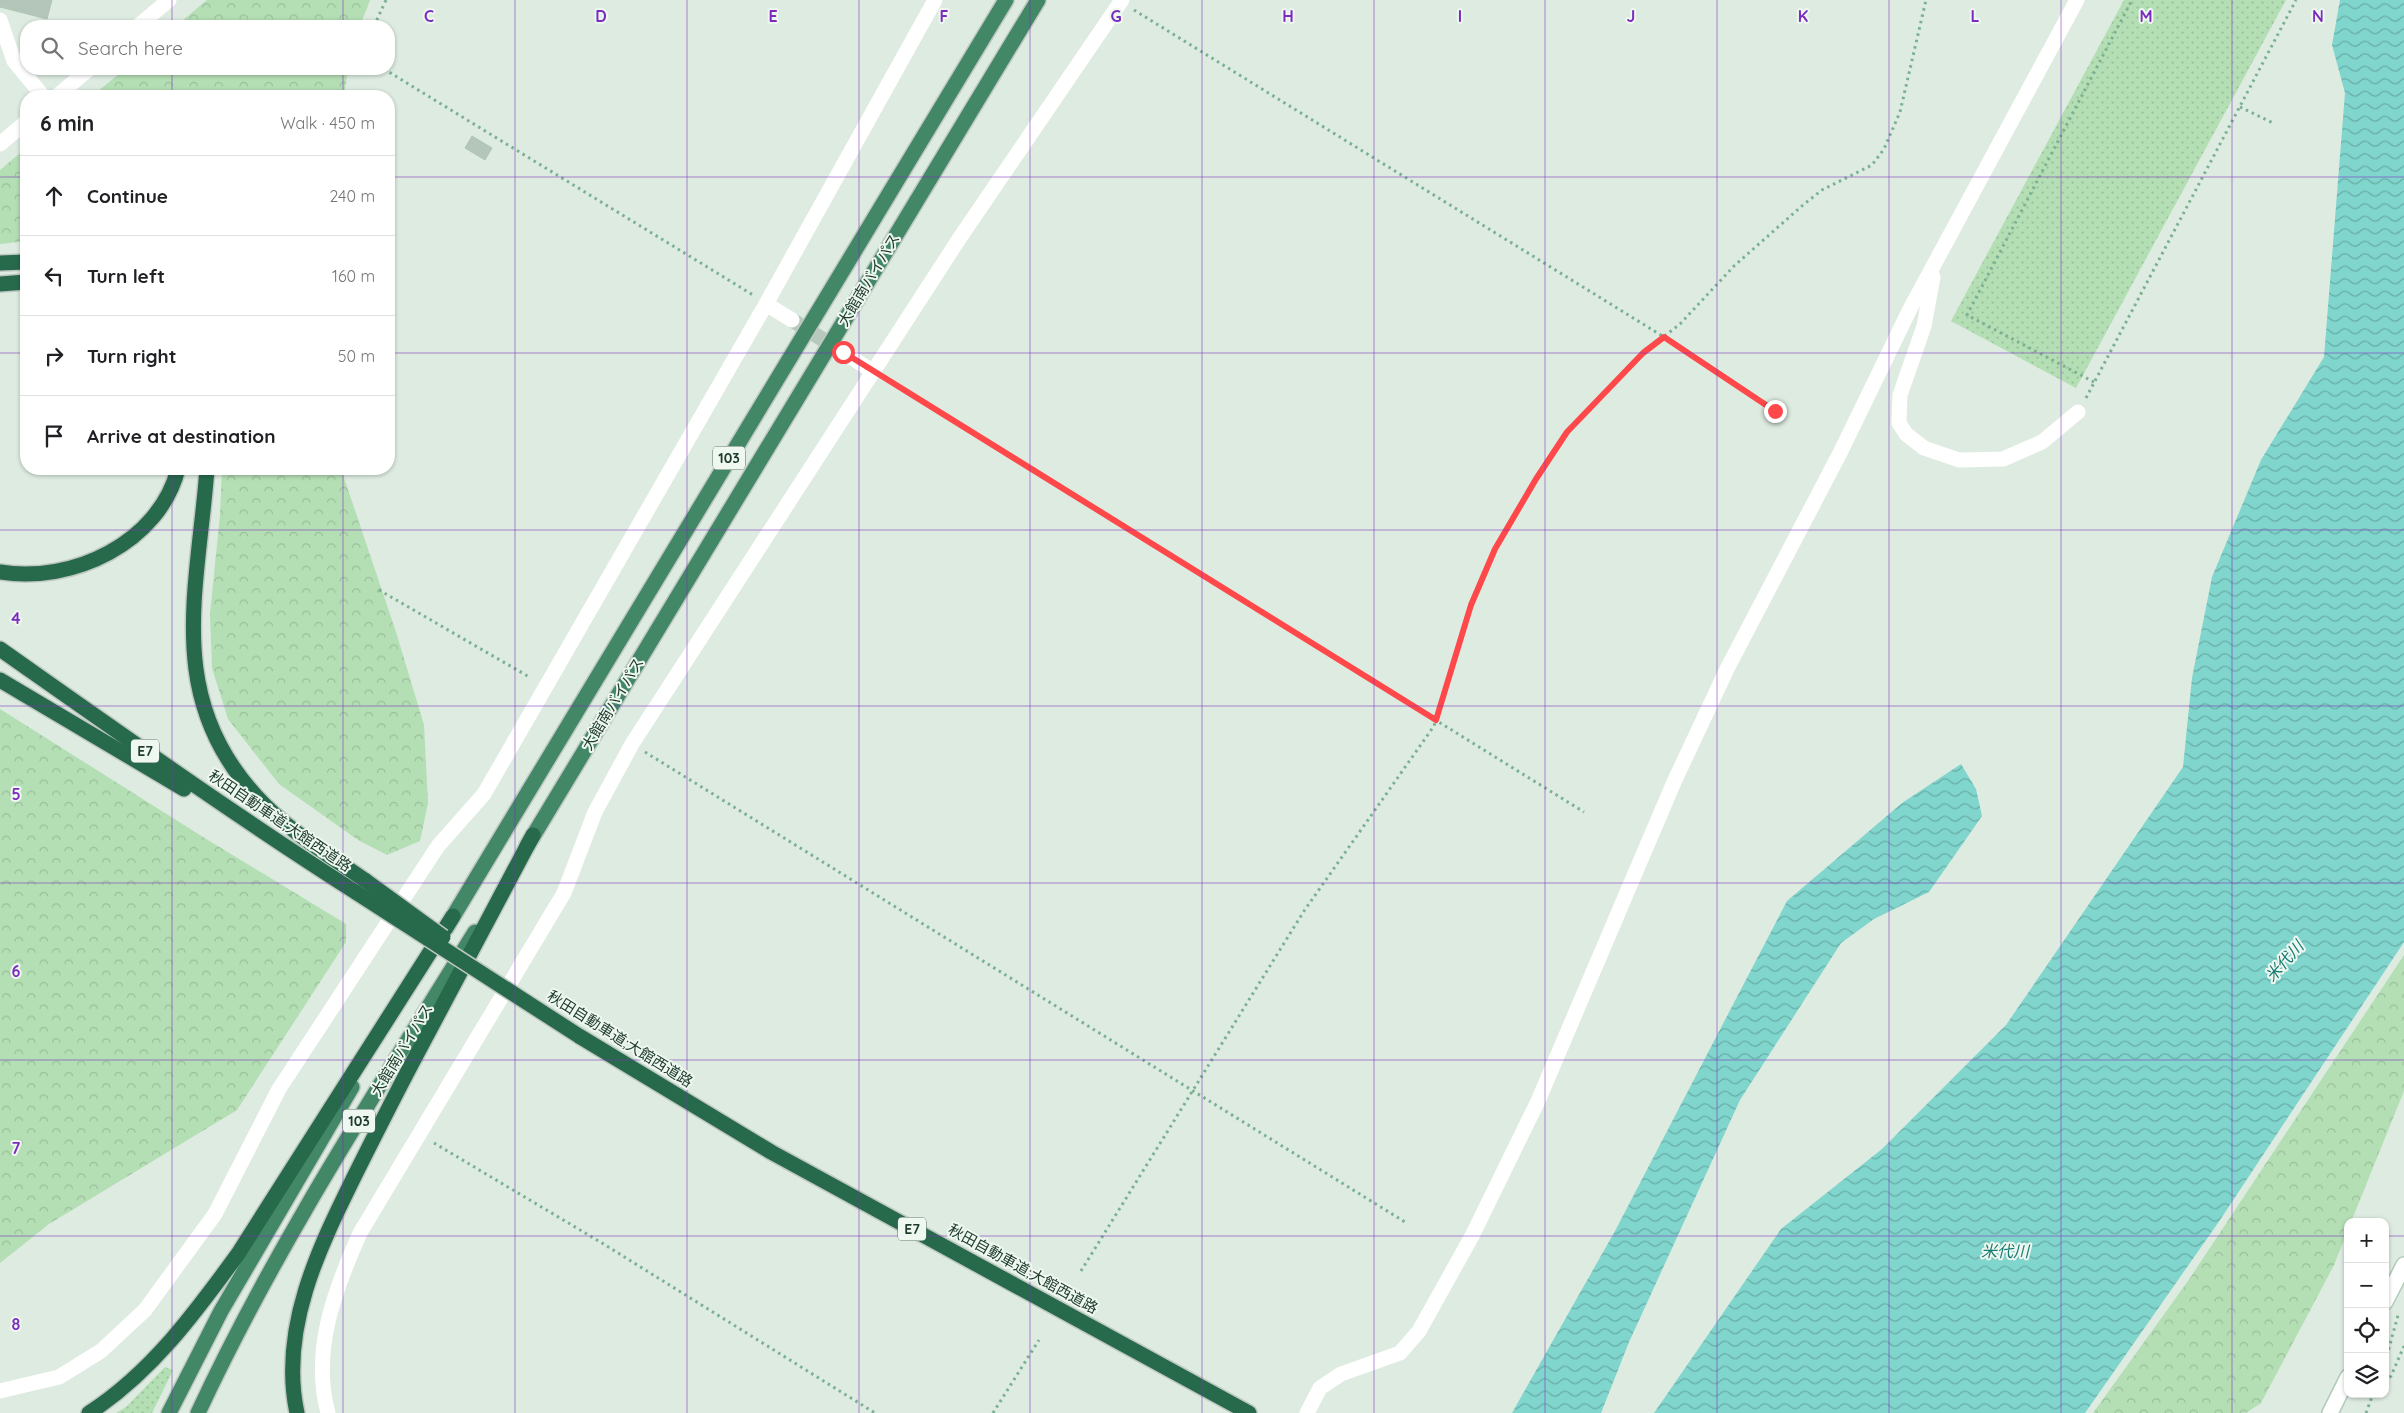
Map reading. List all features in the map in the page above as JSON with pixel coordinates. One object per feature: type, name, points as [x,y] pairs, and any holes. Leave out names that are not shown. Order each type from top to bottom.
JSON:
[{"type":"highway","name":"大館南バイパス","points":[[170,1413],[221,1311],[452,916],[1006,0]]},
{"type":"highway","name":"大館南バイパス","points":[[198,1413],[268,1277],[329,1169],[1038,0]]},
{"type":"highway","points":[[0,263],[20,262]]},
{"type":"highway","points":[[0,284],[20,282]]},
{"type":"highway","points":[[0,572],[30,574],[57,572],[107,554],[130,540],[149,523],[164,501],[175,475]]},
{"type":"highway","points":[[206,475],[193,628],[194,660],[198,689],[208,719],[224,753],[256,797],[362,887]]},
{"type":"highway","name":"秋田自動車道;大館西道路","points":[[0,649],[291,851],[362,887],[579,1036],[771,1152],[1249,1413]]},
{"type":"highway","points":[[0,680],[291,851]]},
{"type":"highway","points":[[297,1413],[293,1370],[294,1338],[302,1304],[330,1226],[383,1118],[533,835]]},
{"type":"highway","points":[[89,1413],[114,1396],[140,1373],[210,1292],[252,1231],[452,916]]},
{"type":"street","points":[[145,20],[169,0]]},
{"type":"street","points":[[0,1391],[59,1377],[101,1351],[146,1310],[215,1214],[279,1089],[438,846],[484,794],[544,686],[766,304],[935,0]]},
{"type":"street","points":[[1307,1413],[1320,1388],[1341,1374],[1400,1353],[1419,1331],[1472,1236],[1538,1102],[1674,782],[1723,678],[1935,263],[2076,0]]},
{"type":"street","points":[[328,1413],[322,1393],[322,1359],[327,1326],[338,1283],[360,1233],[418,1133],[564,893],[595,812],[632,744],[872,371],[1120,1]]},
{"type":"street","points":[[0,20],[14,61],[20,68]]},
{"type":"street","points":[[26,75],[38,90]]},
{"type":"street","points":[[64,90],[82,75]]},
{"type":"street","points":[[0,144],[20,127]]},
{"type":"street","points":[[1935,263],[1924,326],[1900,395],[1899,423],[1906,434],[1924,448],[1959,460],[2003,460],[2042,442],[2078,412]]},
{"type":"street","points":[[766,304],[792,320]]},
{"type":"street","points":[[843,352],[872,371]]},
{"type":"street","points":[[2389,1294],[2404,1265]]},
{"type":"street","points":[[2330,1413],[2344,1385]]},
{"type":"path","points":[[377,20],[386,0]]},
{"type":"path","points":[[1081,1271],[1304,911],[1428,736],[1436,720],[1471,605],[1495,549],[1536,479],[1567,432],[1643,353],[1680,324],[1734,266],[1803,205],[1822,190],[1872,164],[1884,149],[1900,112],[1926,0]]},
{"type":"path","points":[[2132,0],[1967,315],[2094,382],[2296,0]]},
{"type":"path","points":[[1120,1],[1664,337],[1775,411]]},
{"type":"path","points":[[394,75],[766,304]]},
{"type":"path","points":[[2240,107],[2275,124]]},
{"type":"path","points":[[872,371],[1584,812]]},
{"type":"path","points":[[379,590],[544,686]]},
{"type":"path","points":[[632,744],[1405,1222]]},
{"type":"path","points":[[418,1133],[602,1243],[875,1413]]},
{"type":"path","points":[[2388,1353],[2402,1303]]},
{"type":"path","points":[[993,1413],[1039,1340]]},
{"type":"path","points":[[2389,1378],[2404,1346]]},
{"type":"path","points":[[2366,1413],[2372,1398]]},
{"type":"green space","points":[[207,0],[370,0],[362,20],[183,20]]},
{"type":"green space","points":[[2124,0],[2286,0],[2076,388],[1951,321]]},
{"type":"green space","points":[[118,75],[347,75],[345,90],[99,90]]},
{"type":"green space","points":[[20,153],[20,242],[0,244],[0,170]]},
{"type":"green space","points":[[222,475],[343,475],[396,632],[424,725],[428,803],[420,841],[387,855],[358,840],[279,784],[228,719],[212,668],[210,614],[220,515]]},
{"type":"green space","points":[[0,709],[203,837],[346,924],[346,942],[237,1110],[49,1224],[0,1263]]},
{"type":"green space","points":[[2404,955],[2404,1091],[2353,1218],[2344,1218],[2344,1240],[2334,1265],[2261,1403],[2246,1413],[2093,1413],[2188,1281]]},
{"type":"green space","points":[[165,1367],[173,1370],[152,1413],[116,1413],[126,1407]]},
{"type":"water","name":"米代川","points":[[2340,0],[2404,0],[2404,942],[2220,1220],[2085,1413],[1654,1413],[1781,1229],[1882,1149],[2006,1025],[2183,767],[2192,678],[2212,577],[2261,460],[2324,357],[2345,93],[2332,45]]},
{"type":"water","points":[[1961,764],[1976,789],[1982,816],[1929,892],[1874,919],[1841,943],[1740,1100],[1629,1342],[1601,1413],[1512,1413],[1615,1231],[1787,901],[1902,803]]},
{"type":"building","points":[[0,0],[52,0],[47,19],[0,7]]},
{"type":"building","points":[[472,136],[492,148],[485,160],[465,148]]},
{"type":"tunnel","points":[[792,320],[841,351]]},
{"type":"route","points":[[843,352],[1436,720],[1471,605],[1495,549],[1536,479],[1567,432],[1643,353],[1664,337],[1775,411]]}]
